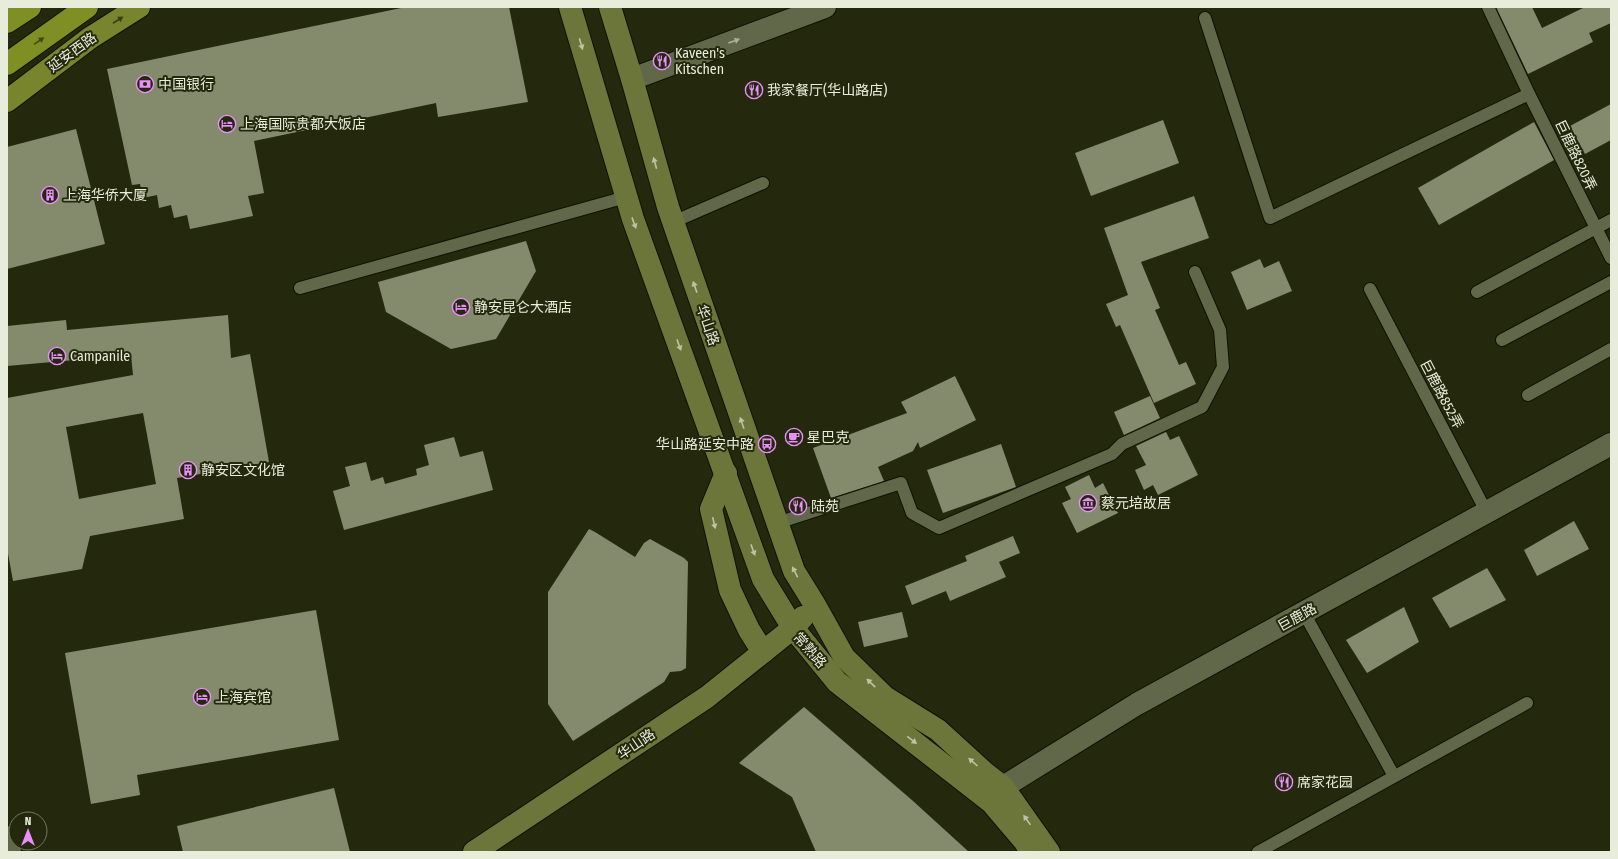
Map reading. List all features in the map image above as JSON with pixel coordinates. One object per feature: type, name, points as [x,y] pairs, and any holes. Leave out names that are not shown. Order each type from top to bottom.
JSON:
[{"type":"highway","points":[[7,22],[30,7]]},
{"type":"highway","points":[[7,64],[87,7]]},
{"type":"main road","name":"延安西路","points":[[7,101],[90,38],[139,7]]},
{"type":"main road","points":[[570,7],[633,219],[764,579],[792,628]]},
{"type":"main road","name":"华山路","points":[[474,852],[707,697],[792,628],[815,605],[794,571],[673,222],[610,7]]},
{"type":"main road","points":[[726,473],[711,509],[730,590],[749,630],[763,652]]},
{"type":"main road","name":"常熟路","points":[[815,605],[844,657],[885,697],[938,730],[985,773],[1031,852]]},
{"type":"main road","name":"常熟路","points":[[792,628],[837,682],[997,794],[1049,852]]},
{"type":"main road","name":"常熟路","points":[[792,628],[794,651],[817,675],[831,694],[978,811],[1018,852]]},
{"type":"street","points":[[632,79],[826,7]]},
{"type":"street","name":"巨鹿路","points":[[997,794],[1137,704],[1611,444]]},
{"type":"street","points":[[7,837],[10,852]]},
{"type":"lane","name":"巨鹿路820弄","points":[[1488,7],[1529,94],[1611,258]]},
{"type":"lane","points":[[1205,18],[1270,218],[1529,94]]},
{"type":"lane","points":[[673,222],[763,183]]},
{"type":"lane","points":[[300,288],[626,196]]},
{"type":"lane","points":[[1477,292],[1611,220]]},
{"type":"lane","points":[[777,523],[901,482],[912,513],[939,528],[1112,454],[1122,444],[1202,407],[1223,368],[1220,330],[1195,272]]},
{"type":"lane","points":[[1502,340],[1611,282]]},
{"type":"lane","name":"巨鹿路852弄","points":[[1370,289],[1487,513]]},
{"type":"lane","points":[[1528,395],[1611,349]]},
{"type":"lane","points":[[1304,613],[1394,776]]},
{"type":"lane","points":[[1258,852],[1527,702]]},
{"type":"building","name":"上海国际贵都大饭店","points":[[406,7],[509,7],[528,102],[438,117],[436,103],[254,141],[264,193],[248,196],[253,216],[190,229],[187,215],[174,218],[171,205],[159,208],[157,195],[143,198],[140,184],[132,185],[107,69]]},
{"type":"building","points":[[1496,7],[1532,7],[1542,28],[1585,7],[1611,7],[1611,23],[1589,33],[1593,42],[1528,74]]},
{"type":"building","points":[[1611,104],[1611,140],[1585,154],[1570,126]]},
{"type":"building","points":[[1163,120],[1179,163],[1091,196],[1075,153]]},
{"type":"building","points":[[1534,122],[1554,160],[1439,225],[1418,188]]},
{"type":"building","name":"上海华侨大厦","points":[[76,129],[105,244],[7,269],[7,147]]},
{"type":"building","points":[[1194,196],[1209,238],[1141,262],[1160,308],[1155,310],[1179,365],[1186,362],[1196,384],[1154,403],[1120,325],[1116,327],[1106,304],[1128,295],[1104,228]]},
{"type":"building","points":[[526,241],[536,271],[496,339],[451,349],[386,312],[378,282]]},
{"type":"building","points":[[1260,259],[1264,268],[1279,261],[1292,291],[1247,310],[1231,272]]},
{"type":"building","name":"静安区文化馆","points":[[228,315],[231,358],[250,354],[269,462],[177,478],[184,519],[90,536],[82,569],[13,581],[7,548],[7,398],[133,375],[131,355],[7,366],[7,326],[66,320],[67,330]],"holes":[[[143,413],[156,484],[79,499],[66,427]]]},
{"type":"building","points":[[955,376],[976,420],[920,448],[918,442],[913,451],[878,467],[884,481],[831,498],[813,448],[907,413],[901,402]]},
{"type":"building","points":[[1150,396],[1160,418],[1124,435],[1114,412]]},
{"type":"building","points":[[1166,432],[1170,440],[1179,436],[1198,475],[1158,495],[1153,485],[1144,490],[1135,470],[1146,465],[1136,446]]},
{"type":"building","points":[[454,437],[460,457],[483,451],[493,490],[344,530],[333,491],[350,486],[345,467],[366,462],[371,481],[383,477],[385,484],[417,475],[416,469],[429,465],[424,445]]},
{"type":"building","points":[[1001,444],[1016,487],[943,513],[927,470]]},
{"type":"building","points":[[1089,475],[1095,488],[1103,483],[1118,513],[1077,533],[1062,503],[1071,499],[1065,487]]},
{"type":"building","points":[[1574,521],[1589,549],[1537,576],[1524,550]]},
{"type":"building","points":[[589,529],[635,557],[644,543],[650,539],[684,558],[688,562],[686,668],[681,671],[670,672],[664,682],[573,741],[548,704],[548,592]]},
{"type":"building","points":[[1013,536],[1020,553],[999,562],[1006,577],[950,601],[946,591],[912,605],[905,586],[967,561],[965,556]]},
{"type":"building","points":[[1487,568],[1506,600],[1450,628],[1432,598]]},
{"type":"building","points":[[1404,607],[1419,642],[1367,673],[1346,640]]},
{"type":"building","name":"上海宾馆","points":[[316,610],[339,740],[137,775],[140,795],[91,804],[65,653]]},
{"type":"building","points":[[902,612],[908,637],[864,647],[858,622]]},
{"type":"building","points":[[804,707],[913,801],[969,852],[816,852],[792,797],[739,763]]},
{"type":"building","points":[[334,788],[350,852],[183,852],[177,826]]},
{"type":"place","name":"Kaveen's Kitschen","points":[[662,61]]},
{"type":"place","name":"中国银行","points":[[145,84]]},
{"type":"place","name":"我家餐厅(华山路店)","points":[[754,90]]},
{"type":"place","name":"上海国际贵都大饭店","points":[[227,124]]},
{"type":"place","name":"上海华侨大厦","points":[[50,195]]},
{"type":"place","name":"静安昆仑大酒店","points":[[461,307]]},
{"type":"place","name":"Campanile","points":[[57,356]]},
{"type":"place","name":"星巴克","points":[[794,437]]},
{"type":"place","name":"华山路延安中路","points":[[767,444]]},
{"type":"place","name":"静安区文化馆","points":[[188,470]]},
{"type":"place","name":"蔡元培故居","points":[[1088,503]]},
{"type":"place","name":"陆苑","points":[[798,506]]},
{"type":"place","name":"上海宾馆","points":[[202,697]]},
{"type":"place","name":"席家花园","points":[[1284,782]]}]
